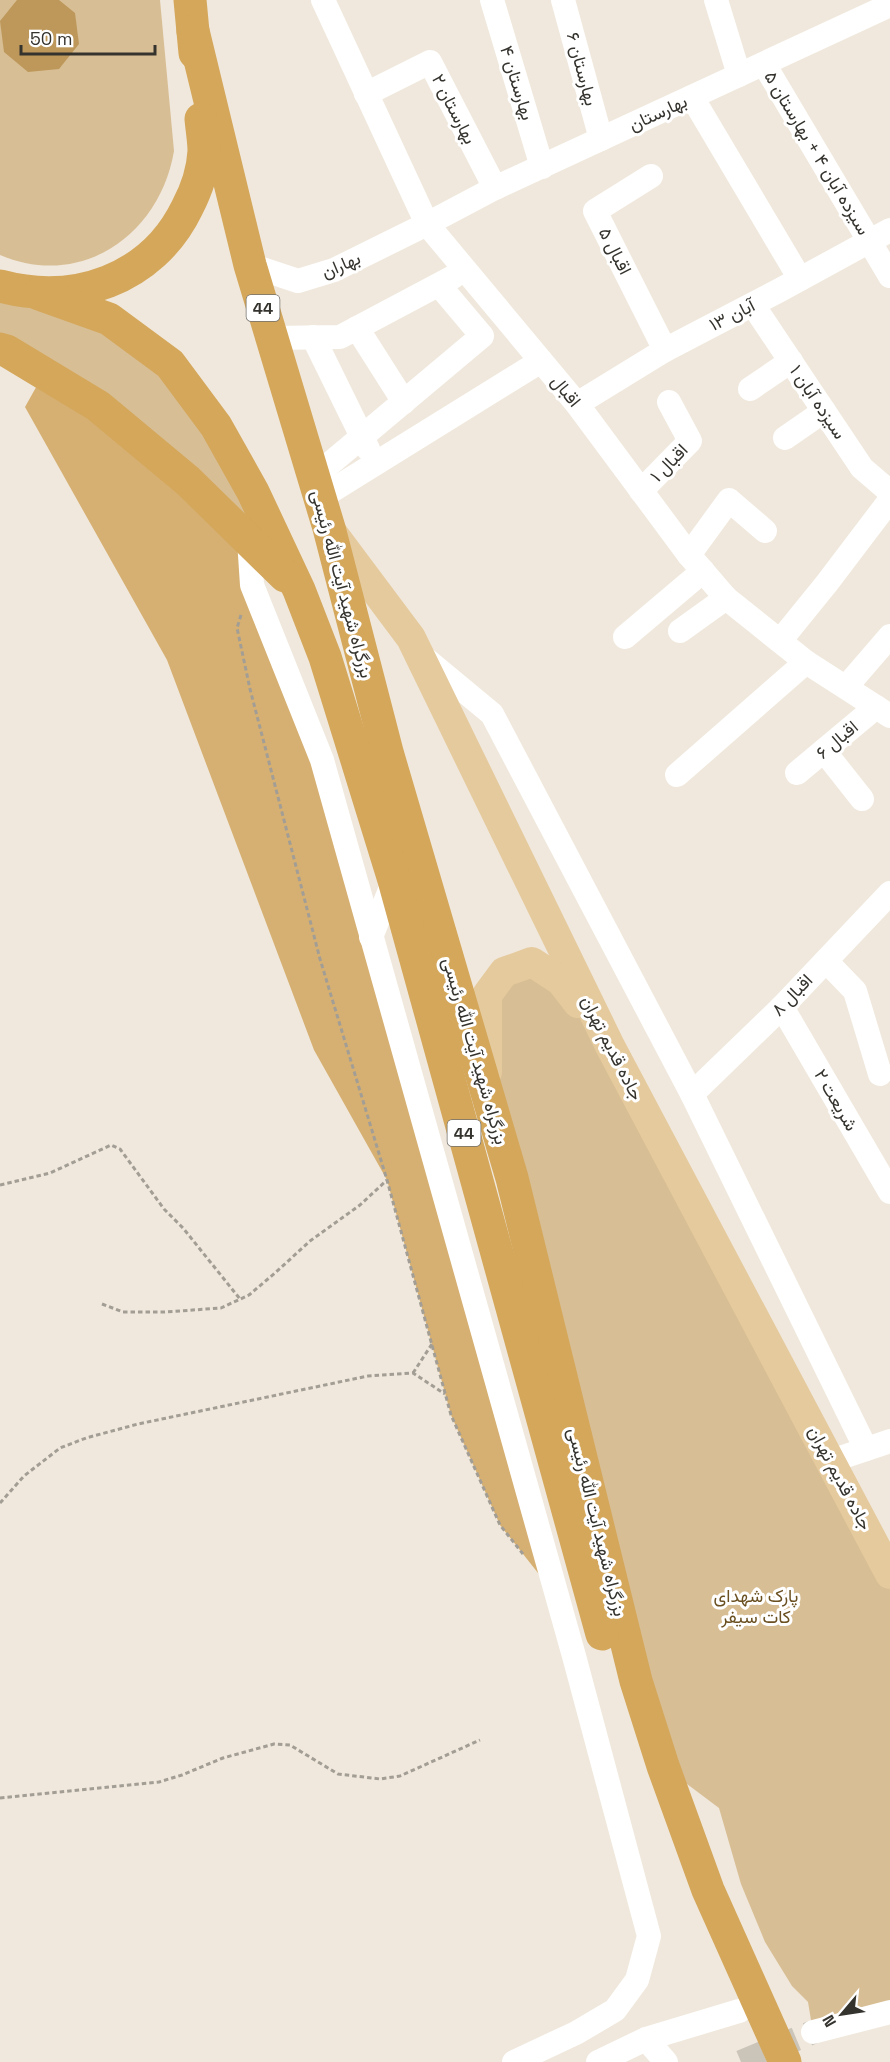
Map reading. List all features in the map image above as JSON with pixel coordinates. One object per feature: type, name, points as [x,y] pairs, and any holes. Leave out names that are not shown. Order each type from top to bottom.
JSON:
[{"type":"highway","name":"بزرگراه شهید آیت الله رئیسی","points":[[191,15],[250,265],[321,501],[387,752],[512,1178],[570,1468],[623,1712],[648,1788],[692,1900],[739,2011],[765,2062]]},
{"type":"highway","name":"44","points":[[0,286],[39,294],[61,294],[103,285],[123,276],[158,250],[184,215],[200,175],[204,152],[191,15]]},
{"type":"highway","name":"بزرگراه شهید آیت الله رئیسی","points":[[39,294],[109,319],[170,364],[216,426],[253,492],[299,590],[325,657],[570,1468],[663,1766],[708,1890],[785,2062]]},
{"type":"highway","points":[[0,349],[98,406],[188,481],[299,590]]},
{"type":"main road","name":"جاده قدیم تهران","points":[[321,501],[411,638],[610,1046],[890,1574]]},
{"type":"main road","points":[[486,1091],[487,995],[504,972],[532,962],[561,981],[610,1046]]},
{"type":"street","name":"اقبال","points":[[323,0],[427,224],[577,404],[696,563],[726,598],[806,662],[883,711]]},
{"type":"street","name":"بهارستان ۴","points":[[492,0],[542,166]]},
{"type":"street","name":"بهارستان ۶","points":[[563,0],[601,139]]},
{"type":"street","points":[[716,0],[739,75]]},
{"type":"street","name":"بهارستان","points":[[427,224],[495,188],[764,64],[879,6]]},
{"type":"street","name":"بهارستان ۲","points":[[366,94],[430,62],[495,188]]},
{"type":"street","name":"سیزده آبان ۴ + بهارستان ۵","points":[[764,64],[880,236],[890,276]]},
{"type":"street","points":[[692,97],[800,279]]},
{"type":"street","name":"اقبال ۵","points":[[651,176],[595,211],[665,350]]},
{"type":"street","name":"بهاران","points":[[250,265],[298,281],[334,270],[427,224]]},
{"type":"street","name":"۱۳ آبان","points":[[577,404],[665,350],[880,236]]},
{"type":"street","points":[[273,338],[340,337],[466,271]]},
{"type":"street","points":[[321,501],[362,436],[482,336],[439,285]]},
{"type":"street","name":"سیزده آبان ۱","points":[[753,304],[862,468],[890,492]]},
{"type":"street","points":[[357,328],[404,402]]},
{"type":"street","points":[[313,337],[376,465]]},
{"type":"street","points":[[321,501],[541,361]]},
{"type":"street","points":[[750,389],[790,361]]},
{"type":"street","name":"اقبال ۱","points":[[641,491],[690,441],[669,402]]},
{"type":"street","points":[[785,438],[824,411]]},
{"type":"street","points":[[625,637],[696,563],[729,500],[765,531]]},
{"type":"street","points":[[780,641],[890,500]]},
{"type":"street","points":[[249,540],[252,585],[322,760],[574,1656],[648,1936],[637,1980],[615,2010],[576,2033],[514,2062]]},
{"type":"street","points":[[680,631],[726,598]]},
{"type":"street","points":[[846,687],[890,636]]},
{"type":"street","points":[[418,653],[492,714],[692,1094],[883,1444],[831,1461]]},
{"type":"street","points":[[677,775],[806,662]]},
{"type":"street","name":"اقبال ۶","points":[[797,773],[824,751],[883,711]]},
{"type":"street","points":[[824,751],[862,799]]},
{"type":"street","points":[[371,937],[394,880]]},
{"type":"street","name":"اقبال ۸","points":[[692,1094],[782,1007],[890,893]]},
{"type":"street","points":[[826,961],[855,991],[880,1074]]},
{"type":"street","name":"شریعت ۲","points":[[782,1007],[890,1192]]},
{"type":"street","points":[[598,2062],[644,2051],[739,2011]]},
{"type":"street","points":[[813,2032],[890,2012]]},
{"type":"street","points":[[576,2033],[591,2062]]},
{"type":"street","points":[[644,2051],[666,2062]]},
{"type":"path","points":[[252,585],[237,628],[250,689],[320,959],[387,1180],[451,1414],[500,1525],[528,1561]]},
{"type":"path","points":[[0,1185],[50,1173],[111,1145],[120,1149],[164,1209],[240,1299]]},
{"type":"path","points":[[102,1304],[123,1312],[221,1308],[249,1295],[310,1241],[360,1205],[387,1180]]},
{"type":"path","points":[[412,1372],[432,1344]]},
{"type":"path","points":[[0,1503],[24,1476],[60,1448],[86,1438],[138,1424],[368,1376],[412,1372],[446,1394]]},
{"type":"path","points":[[0,1798],[159,1782],[223,1758],[274,1744],[290,1745],[338,1774],[380,1779],[400,1776],[480,1740]]},
{"type":"green space","points":[[0,0],[160,0],[174,151],[166,181],[152,207],[134,230],[112,247],[87,259],[60,265],[30,264],[0,255]]},
{"type":"green space","points":[[0,286],[170,364],[288,565],[0,349]]},
{"type":"green space","name":"پارک شهدای کات سیفر","points":[[504,972],[561,981],[890,1574],[890,2012],[813,2032],[808,2002],[792,1986],[765,1942],[741,1884],[719,1808],[663,1766],[512,1178],[487,995]]},
{"type":"shaded area","points":[[17,0],[59,0],[75,13],[79,44],[59,69],[28,72],[4,52],[0,21]]},
{"type":"shaded area","points":[[44,373],[249,540],[322,760],[557,1597],[500,1525],[451,1415],[387,1180],[314,1050],[167,660],[25,407]]},
{"type":"tunnel","points":[[741,2062],[813,2032]]}]
